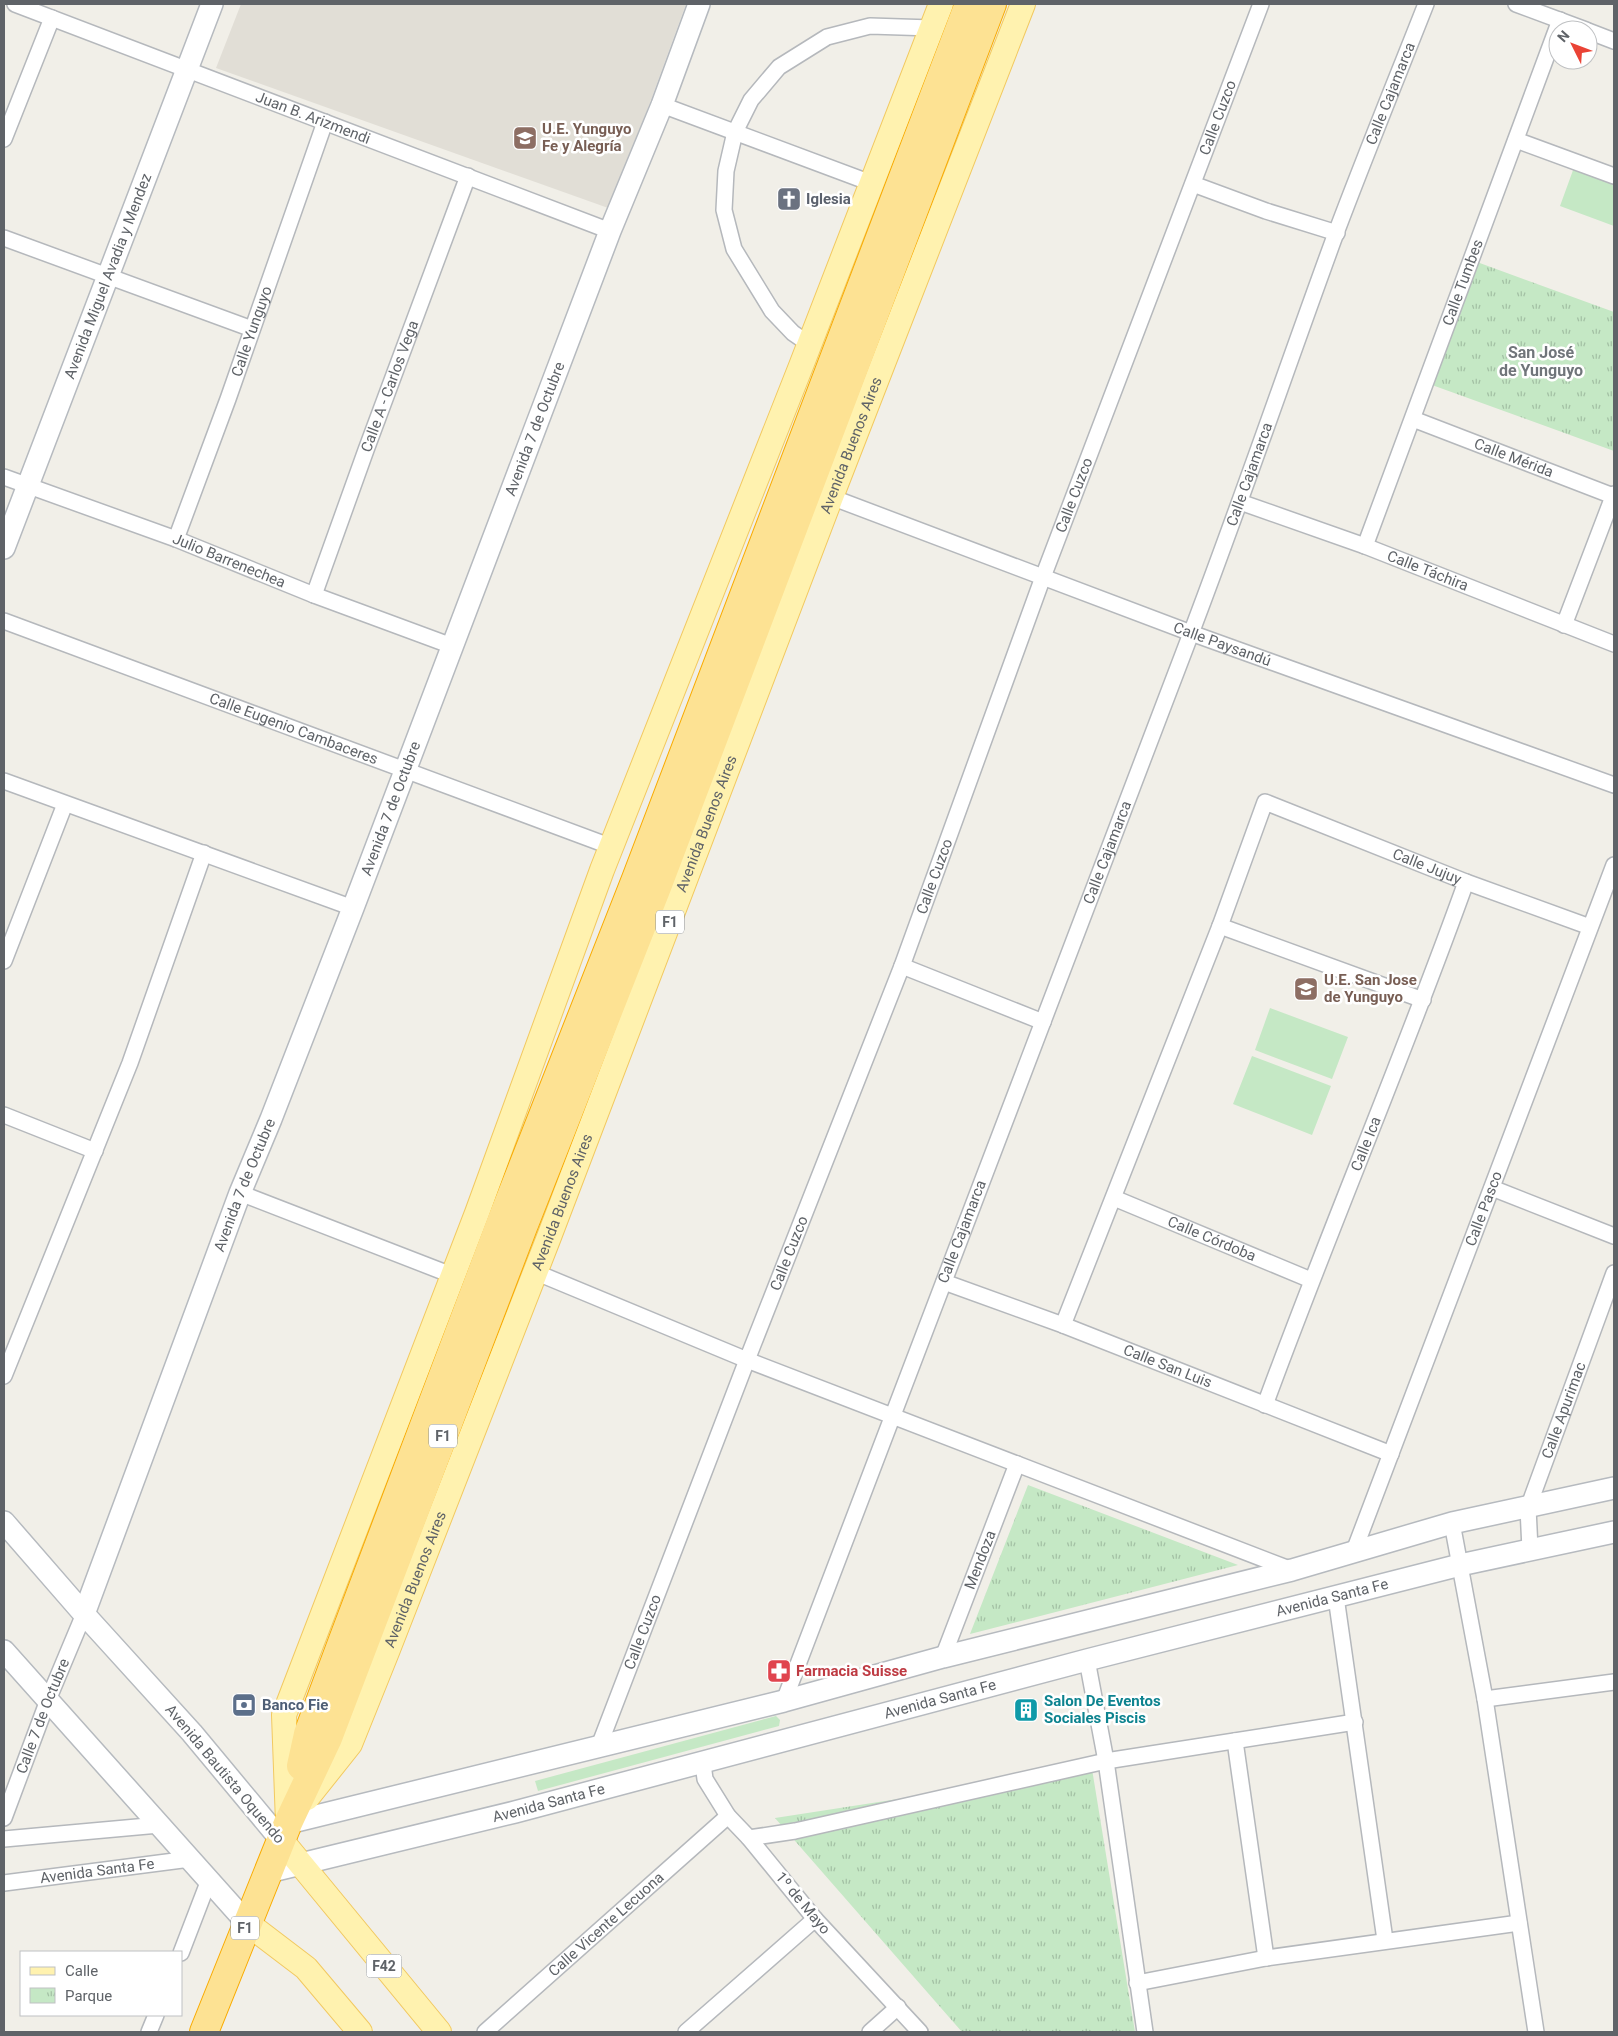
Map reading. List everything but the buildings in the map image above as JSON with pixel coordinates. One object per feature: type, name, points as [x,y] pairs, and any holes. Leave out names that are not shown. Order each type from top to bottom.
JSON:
[{"type":"highway","name":"Avenida Buenos Aires","points":[[284,1832],[308,1734],[501,1222],[636,879],[969,4]]},
{"type":"highway","name":"Avenida Buenos Aires","points":[[204,2032],[284,1832],[328,1738],[523,1227],[657,887],[992,4]]},
{"type":"main road","name":"Avenida Miguel Avadia y Mendez","points":[[4,548],[212,4]]},
{"type":"main road","name":"Avenida 7 de Octubre","points":[[84,1614],[240,1193],[353,908],[610,231],[662,105],[699,4]]},
{"type":"main road","name":"Avenida Buenos Aires","points":[[284,1832],[284,1715],[454,1276],[612,847],[941,4]]},
{"type":"main road","name":"Avenida Buenos Aires","points":[[284,1832],[350,1744],[535,1272],[831,497],[1023,4]]},
{"type":"main road","points":[[284,1832],[599,1746],[784,1701],[944,1657],[1292,1570],[1452,1523],[1614,1488]]},
{"type":"main road","name":"Avenida Bautista Oquendo","points":[[4,1522],[84,1614],[284,1832],[300,1863],[439,2032]]},
{"type":"main road","name":"Avenida Santa Fe","points":[[268,1872],[516,1812],[1087,1660],[1460,1565],[1614,1532]]},
{"type":"main road","points":[[4,1651],[247,1923],[306,1968],[360,2032]]},
{"type":"street","name":"Juan B. Arizmendi","points":[[16,4],[610,231]]},
{"type":"street","name":"Calle Cuzco","points":[[599,1746],[747,1360],[902,966],[1043,576],[1261,4]]},
{"type":"street","name":"Calle Cajamarca","points":[[784,1701],[891,1415],[944,1282],[1191,634],[1337,233],[1426,4]]},
{"type":"street","points":[[1516,4],[1560,20]]},
{"type":"street","points":[[4,139],[52,18]]},
{"type":"street","points":[[809,344],[794,333],[772,311],[734,249],[724,210],[726,171],[735,132],[751,100],[778,67],[827,37],[870,26],[932,28]]},
{"type":"street","points":[[1598,34],[1614,41]]},
{"type":"street","name":"Calle Tumbes","points":[[1365,546],[1548,53]]},
{"type":"street","points":[[662,105],[872,183]]},
{"type":"street","name":"Calle Yunguyo","points":[[176,539],[228,400],[325,122]]},
{"type":"street","points":[[1516,140],[1614,176]]},
{"type":"street","name":"Calle A - Carlos Vega","points":[[314,595],[468,176]]},
{"type":"street","points":[[1193,184],[1266,211],[1337,233]]},
{"type":"street","points":[[4,238],[252,329]]},
{"type":"street","name":"Calle Mérida","points":[[1413,419],[1614,495]]},
{"type":"street","name":"Julio Barrenechea","points":[[4,477],[176,539],[314,595],[452,646]]},
{"type":"street","points":[[1564,625],[1614,495]]},
{"type":"street","name":"Calle Paysandú","points":[[831,497],[1043,576],[1191,634],[1614,785]]},
{"type":"street","name":"Calle Táchira","points":[[1240,502],[1365,546],[1614,644]]},
{"type":"street","name":"Calle Eugenio Cambaceres","points":[[4,621],[612,847]]},
{"type":"street","points":[[4,781],[353,908]]},
{"type":"street","name":"Calle Jujuy","points":[[1220,926],[1265,802],[1466,882],[1590,927]]},
{"type":"street","points":[[4,961],[65,804]]},
{"type":"street","points":[[4,1376],[130,1063],[204,853]]},
{"type":"street","name":"Calle Pasco","points":[[1354,1551],[1614,865]]},
{"type":"street","name":"Calle Ica","points":[[1265,1405],[1311,1280],[1424,1000],[1466,882]]},
{"type":"street","points":[[1063,1325],[1220,926],[1424,1000]]},
{"type":"street","points":[[902,966],[1043,1022]]},
{"type":"street","points":[[4,1115],[95,1151]]},
{"type":"street","points":[[1492,1188],[1614,1236]]},
{"type":"street","points":[[240,1193],[454,1276]]},
{"type":"street","name":"Calle Córdoba","points":[[1114,1198],[1311,1280]]},
{"type":"street","points":[[535,1272],[747,1360],[1292,1570]]},
{"type":"street","name":"Calle Apurimac","points":[[1530,1550],[1528,1508],[1614,1273]]},
{"type":"street","name":"Calle San Luis","points":[[944,1282],[1063,1325],[1391,1454]]},
{"type":"street","name":"Mendoza","points":[[944,1657],[1017,1464]]},
{"type":"street","points":[[1452,1523],[1485,1699],[1536,2032]]},
{"type":"street","points":[[1336,1597],[1385,1940]]},
{"type":"street","name":"Calle 7 de Octubre","points":[[4,1818],[48,1700],[84,1614]]},
{"type":"street","points":[[1087,1660],[1106,1761],[1145,2032]]},
{"type":"street","points":[[1485,1699],[1614,1682]]},
{"type":"street","points":[[749,1838],[795,1831],[1106,1761],[1355,1722]]},
{"type":"street","points":[[1235,1741],[1266,1958]]},
{"type":"street","name":"1º de Mayo","points":[[702,1764],[705,1779],[728,1816],[749,1838],[815,1919],[920,2032]]},
{"type":"street","name":"Calle Vicente Lecuona","points":[[485,2032],[728,1816]]},
{"type":"street","points":[[4,1839],[159,1825]]},
{"type":"street","name":"Avenida Santa Fe","points":[[4,1883],[190,1859]]},
{"type":"street","points":[[181,1951],[209,1880]]},
{"type":"street","points":[[686,2032],[815,1919]]},
{"type":"street","points":[[1137,1984],[1266,1958],[1385,1940],[1519,1923]]},
{"type":"street","points":[[870,2032],[898,2007]]},
{"type":"street","points":[[150,2032],[156,2016]]},
{"type":"shaded area","name":"U.E. Yunguyo Fe y Alegría","points":[[241,4],[686,4],[611,209],[216,68]]},
{"type":"green space","points":[[1576,162],[1614,176],[1614,226],[1560,206]]},
{"type":"green space","points":[[1477,262],[1614,312],[1614,451],[1432,385]]},
{"type":"green space","points":[[1270,1008],[1348,1037],[1332,1079],[1255,1050]]},
{"type":"green space","points":[[1252,1056],[1331,1086],[1312,1135],[1233,1104]]},
{"type":"green space","points":[[1028,1485],[1238,1565],[970,1634]]},
{"type":"green space","points":[[776,1716],[780,1720],[779,1726],[538,1791],[535,1781]]},
{"type":"green space","points":[[1092,1769],[1135,2032],[962,2032],[775,1818]]},
{"type":"place","name":"U.E. Yunguyo Fe y Alegría","points":[[525,138]]},
{"type":"place","name":"Iglesia","points":[[789,199]]},
{"type":"place","name":"U.E. San Jose de Yunguyo","points":[[1306,989]]},
{"type":"place","name":"Farmacia Suisse","points":[[779,1671]]},
{"type":"place","name":"Banco Fie","points":[[244,1705]]},
{"type":"place","name":"Salon De Eventos Sociales Piscis","points":[[1026,1710]]},
{"type":"district","name":"San José de Yunguyo","points":[[1541,361]]}]
